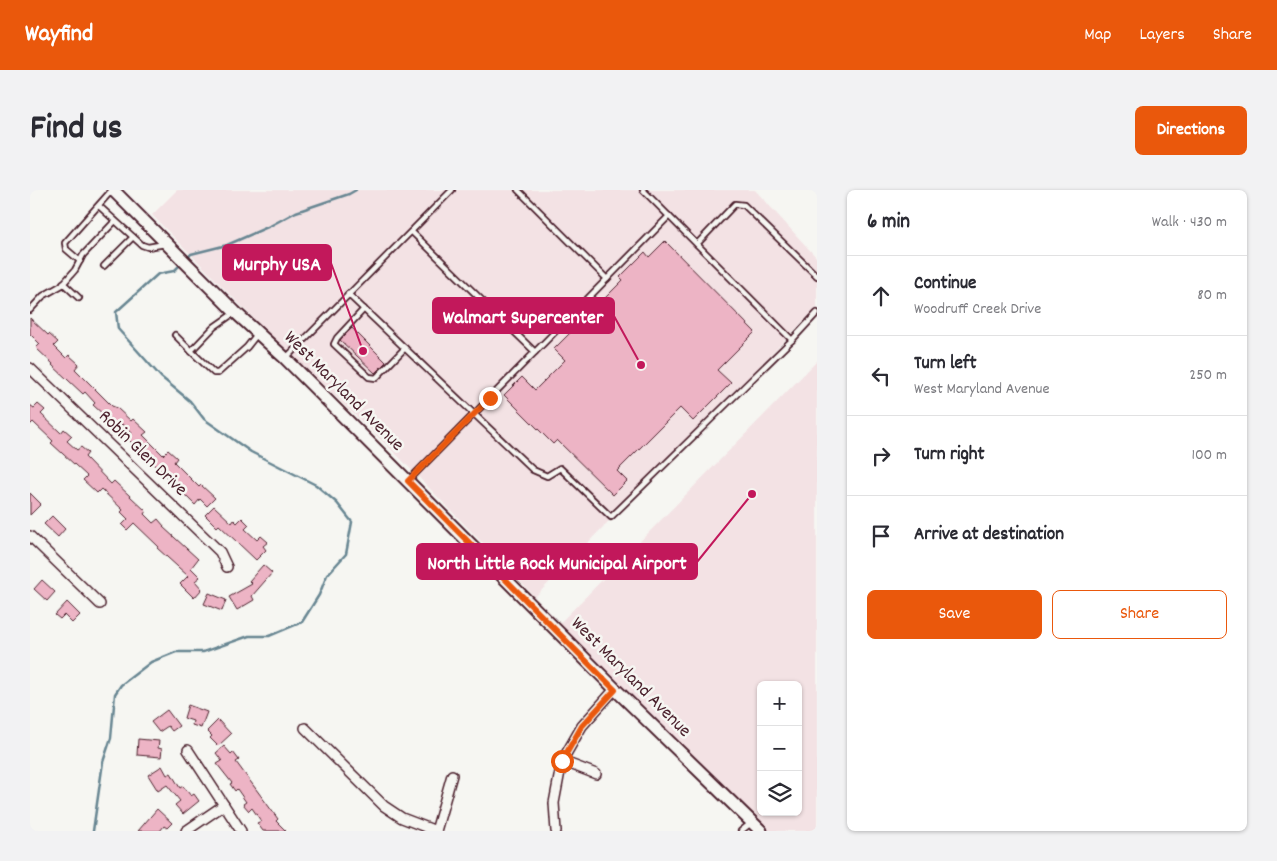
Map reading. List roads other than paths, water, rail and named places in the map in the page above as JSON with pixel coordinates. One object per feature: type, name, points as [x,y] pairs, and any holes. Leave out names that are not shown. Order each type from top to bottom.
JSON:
[{"type":"street","name":"West Maryland Avenue","points":[[113,190],[235,312],[286,359],[615,690],[761,831]]},
{"type":"street","name":"Robin Glen Drive","points":[[30,368],[220,552],[227,567]]},
{"type":"street","points":[[30,536],[100,604]]},
{"type":"street","points":[[556,831],[554,803],[562,761],[582,726],[615,690]]},
{"type":"street","points":[[305,728],[384,806],[402,818],[436,831],[452,775]]},
{"type":"street","points":[[188,750],[241,831]]},
{"type":"street","points":[[562,761],[596,774]]},
{"type":"street","points":[[186,831],[224,805]]},
{"type":"lane","points":[[80,260],[66,249],[65,243],[113,190]]},
{"type":"lane","points":[[286,359],[452,190]]},
{"type":"lane","points":[[518,190],[607,279]]},
{"type":"lane","points":[[643,190],[792,340]]},
{"type":"lane","points":[[696,244],[735,204],[744,205],[817,276]]},
{"type":"lane","points":[[98,206],[133,237],[148,247],[166,244]]},
{"type":"lane","points":[[408,481],[669,216]]},
{"type":"lane","points":[[30,310],[43,296],[64,283],[75,270],[80,260],[116,221]]},
{"type":"lane","points":[[412,232],[535,352]]},
{"type":"lane","points":[[104,266],[133,237]]},
{"type":"lane","points":[[64,283],[79,298]]},
{"type":"lane","points":[[348,294],[533,470],[547,476],[560,468],[611,517],[792,340],[817,313]]},
{"type":"lane","points":[[364,310],[337,338],[334,344],[369,377],[376,378],[405,348]]},
{"type":"lane","points":[[190,351],[214,327],[235,312]]},
{"type":"lane","points":[[174,335],[214,373],[218,373],[258,333]]},
{"type":"lane","points":[[741,831],[752,822]]},
{"type":"waterway","points":[[187,259],[191,254],[227,245],[296,212],[356,190]]},
{"type":"waterway","points":[[93,831],[103,762],[111,738],[115,694],[121,685],[151,662],[176,652],[203,652],[249,636],[269,636],[302,622],[319,595],[327,575],[346,554],[352,522],[337,503],[316,485],[251,452],[204,419],[190,401],[161,377],[118,329],[116,312],[158,274],[174,271],[181,264]]},
{"type":"place","name":"Murphy USA","points":[[363,351]]},
{"type":"place","name":"Walmart Supercenter","points":[[641,365]]},
{"type":"place","name":"North Little Rock Municipal Airport","points":[[752,494]]}]
